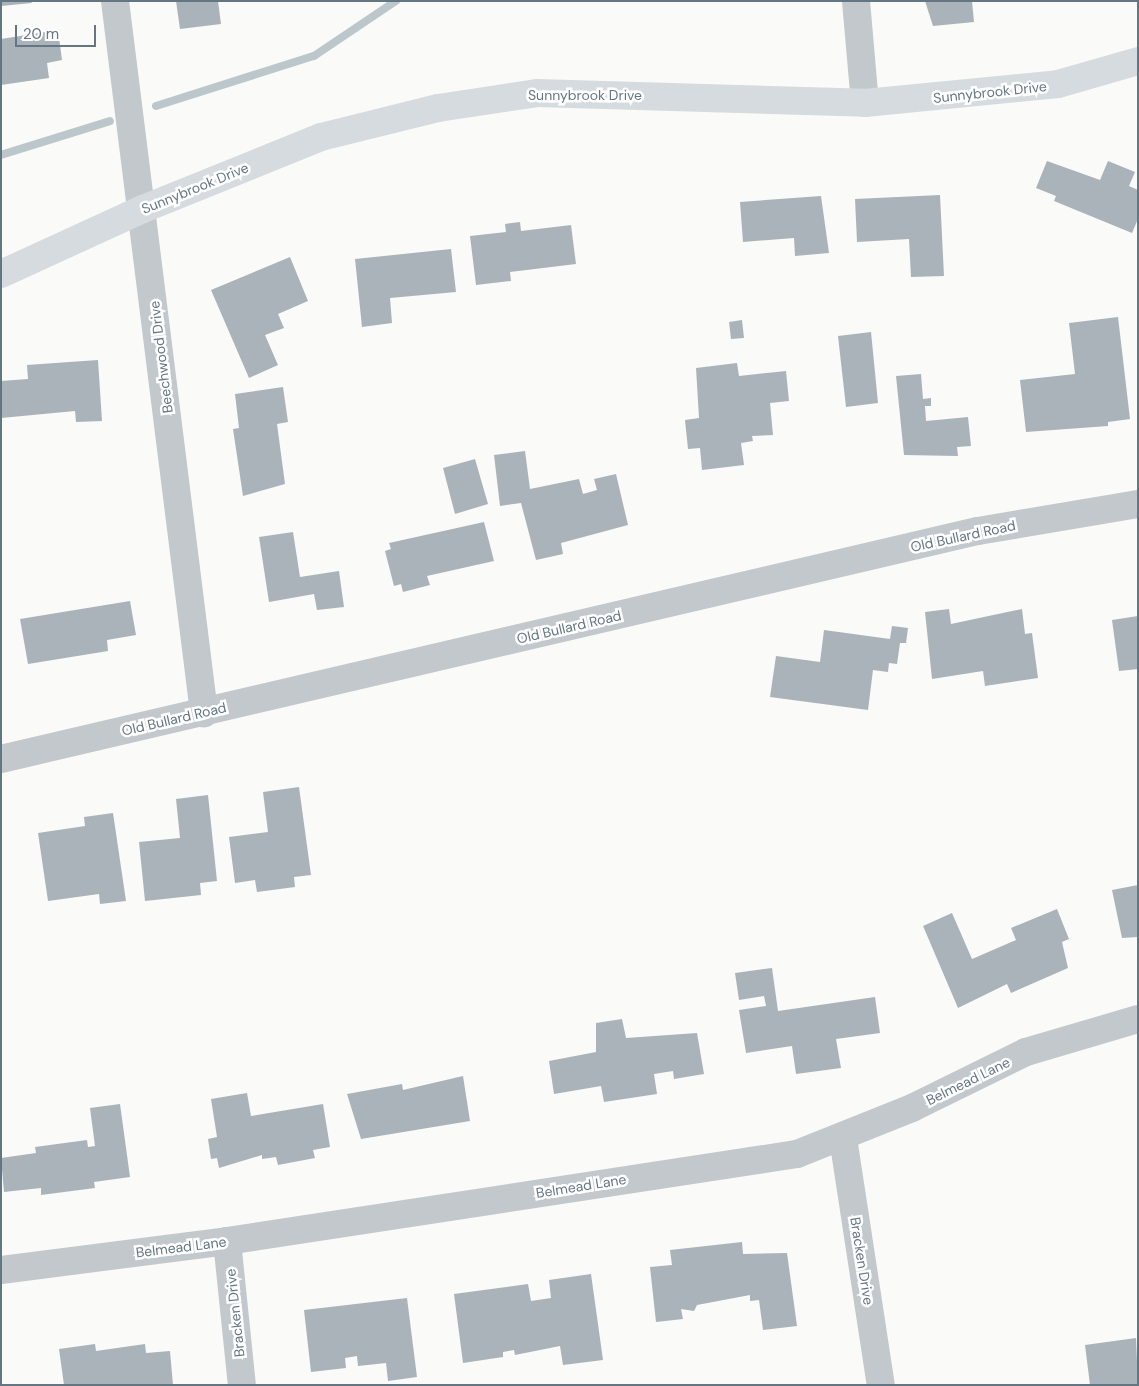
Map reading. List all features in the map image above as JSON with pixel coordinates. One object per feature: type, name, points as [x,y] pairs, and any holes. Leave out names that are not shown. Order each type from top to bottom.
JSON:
[{"type":"main road","name":"Sunnybrook Drive","points":[[1,274],[143,209],[321,137],[438,108],[537,93],[865,103],[1058,84],[1138,62]]},
{"type":"street","name":"Beechwood Drive","points":[[115,1],[143,209],[204,713]]},
{"type":"street","points":[[856,1],[865,103]]},
{"type":"street","name":"Old Bullard Road","points":[[1,759],[978,531],[1138,504]]},
{"type":"street","name":"Belmead Lane","points":[[1,1270],[227,1241],[797,1154],[842,1138],[1026,1052],[1138,1019]]},
{"type":"street","name":"Bracken Drive","points":[[842,1138],[880,1385]]},
{"type":"street","name":"Bracken Drive","points":[[227,1241],[242,1385]]},
{"type":"building","points":[[1,1],[31,1],[32,3],[1,6]]},
{"type":"building","points":[[176,1],[218,1],[221,24],[180,29]]},
{"type":"building","points":[[925,1],[972,1],[974,22],[933,26]]},
{"type":"building","points":[[58,30],[62,60],[47,63],[49,78],[1,85],[1,39]]},
{"type":"building","points":[[1047,161],[1100,180],[1108,161],[1135,172],[1129,186],[1138,190],[1138,219],[1132,233],[1054,201],[1056,196],[1036,188]]},
{"type":"building","points":[[940,195],[944,276],[911,277],[909,239],[857,242],[855,199]]},
{"type":"building","points":[[821,196],[829,253],[795,256],[794,238],[743,242],[740,202]]},
{"type":"building","points":[[520,222],[521,231],[571,225],[576,264],[510,272],[511,281],[476,285],[470,236],[506,232],[505,224]]},
{"type":"building","points":[[451,249],[456,292],[390,298],[392,323],[362,327],[355,259]]},
{"type":"building","points":[[290,257],[308,301],[278,314],[284,328],[265,335],[278,365],[249,378],[211,290]]},
{"type":"building","points":[[1118,317],[1130,419],[1108,422],[1108,426],[1026,432],[1020,380],[1075,374],[1069,323]]},
{"type":"building","points":[[742,320],[744,338],[731,339],[729,322]]},
{"type":"building","points":[[871,332],[878,403],[846,407],[838,336]]},
{"type":"building","points":[[98,360],[102,421],[76,422],[75,411],[1,418],[1,381],[28,379],[27,365]]},
{"type":"building","points":[[737,363],[739,376],[786,371],[789,401],[770,403],[773,435],[752,436],[753,441],[741,443],[744,465],[702,470],[700,448],[688,449],[685,420],[699,418],[696,368]]},
{"type":"building","points":[[921,374],[923,399],[931,398],[931,406],[925,406],[926,421],[968,417],[971,446],[957,447],[958,456],[904,455],[896,376]]},
{"type":"building","points":[[283,387],[288,422],[277,424],[285,484],[243,496],[233,429],[239,428],[235,394]]},
{"type":"building","points":[[525,451],[530,489],[579,479],[583,494],[597,490],[594,479],[616,474],[628,525],[561,543],[563,554],[536,560],[521,503],[500,506],[494,455]]},
{"type":"building","points":[[475,459],[488,504],[455,514],[443,468]]},
{"type":"building","points":[[484,522],[494,561],[427,576],[430,585],[403,592],[401,584],[394,586],[385,551],[391,549],[389,543]]},
{"type":"building","points":[[293,532],[300,577],[339,571],[344,607],[317,610],[314,594],[269,602],[259,537]]},
{"type":"building","points":[[130,601],[136,635],[107,640],[108,651],[28,664],[20,619]]},
{"type":"building","points":[[949,609],[951,624],[1022,609],[1025,634],[1032,633],[1038,678],[985,686],[983,671],[932,679],[925,612]]},
{"type":"building","points":[[1138,616],[1138,669],[1119,671],[1112,620]]},
{"type":"building","points":[[892,626],[908,628],[906,643],[900,643],[897,664],[889,663],[888,672],[873,670],[868,710],[770,697],[776,656],[820,662],[824,630],[890,639]]},
{"type":"building","points":[[299,787],[311,875],[294,877],[295,887],[257,892],[255,880],[235,883],[229,837],[268,832],[263,792]]},
{"type":"building","points":[[208,795],[217,881],[200,883],[201,895],[145,901],[139,842],[180,838],[176,799]]},
{"type":"building","points":[[113,813],[126,901],[100,904],[99,894],[48,901],[38,833],[85,826],[84,817]]},
{"type":"building","points":[[1138,885],[1138,937],[1122,938],[1112,890]]},
{"type":"building","points":[[1057,909],[1069,939],[1062,942],[1068,968],[1011,993],[1007,984],[958,1008],[923,926],[952,913],[972,959],[1016,940],[1011,928]]},
{"type":"building","points":[[772,968],[778,1011],[875,997],[880,1033],[836,1039],[841,1068],[796,1074],[792,1046],[746,1053],[739,1010],[766,1006],[764,996],[739,1000],[735,973]]},
{"type":"building","points":[[622,1019],[626,1038],[697,1033],[704,1074],[674,1079],[673,1071],[654,1074],[657,1094],[604,1102],[601,1086],[554,1094],[549,1061],[596,1052],[596,1023]]},
{"type":"building","points":[[463,1076],[470,1121],[361,1139],[347,1094],[402,1084],[403,1090]]},
{"type":"building","points":[[247,1093],[251,1116],[323,1104],[330,1147],[313,1150],[315,1158],[278,1165],[276,1157],[262,1159],[262,1155],[219,1168],[217,1158],[211,1159],[208,1139],[217,1137],[211,1099]]},
{"type":"building","points":[[120,1104],[130,1177],[94,1182],[95,1188],[41,1195],[41,1188],[4,1192],[1,1158],[36,1153],[35,1147],[87,1140],[88,1147],[95,1146],[90,1108]]},
{"type":"building","points":[[742,1242],[743,1254],[787,1253],[797,1326],[763,1330],[759,1300],[750,1301],[750,1295],[697,1305],[694,1311],[681,1309],[683,1319],[656,1322],[650,1267],[672,1265],[670,1250]]},
{"type":"building","points":[[591,1274],[603,1360],[563,1365],[560,1346],[515,1355],[514,1350],[503,1352],[503,1357],[463,1363],[454,1294],[528,1284],[531,1301],[551,1298],[549,1280]]},
{"type":"building","points":[[407,1298],[417,1377],[388,1381],[386,1363],[358,1366],[357,1356],[345,1358],[346,1368],[311,1372],[304,1310]]},
{"type":"building","points":[[1136,1338],[1138,1385],[1090,1385],[1085,1345]]},
{"type":"building","points":[[95,1344],[96,1351],[145,1344],[146,1353],[170,1351],[173,1385],[64,1385],[59,1349]]},
{"type":"waterway","points":[[156,106],[314,56],[396,1]]},
{"type":"waterway","points":[[1,155],[110,121]]}]
